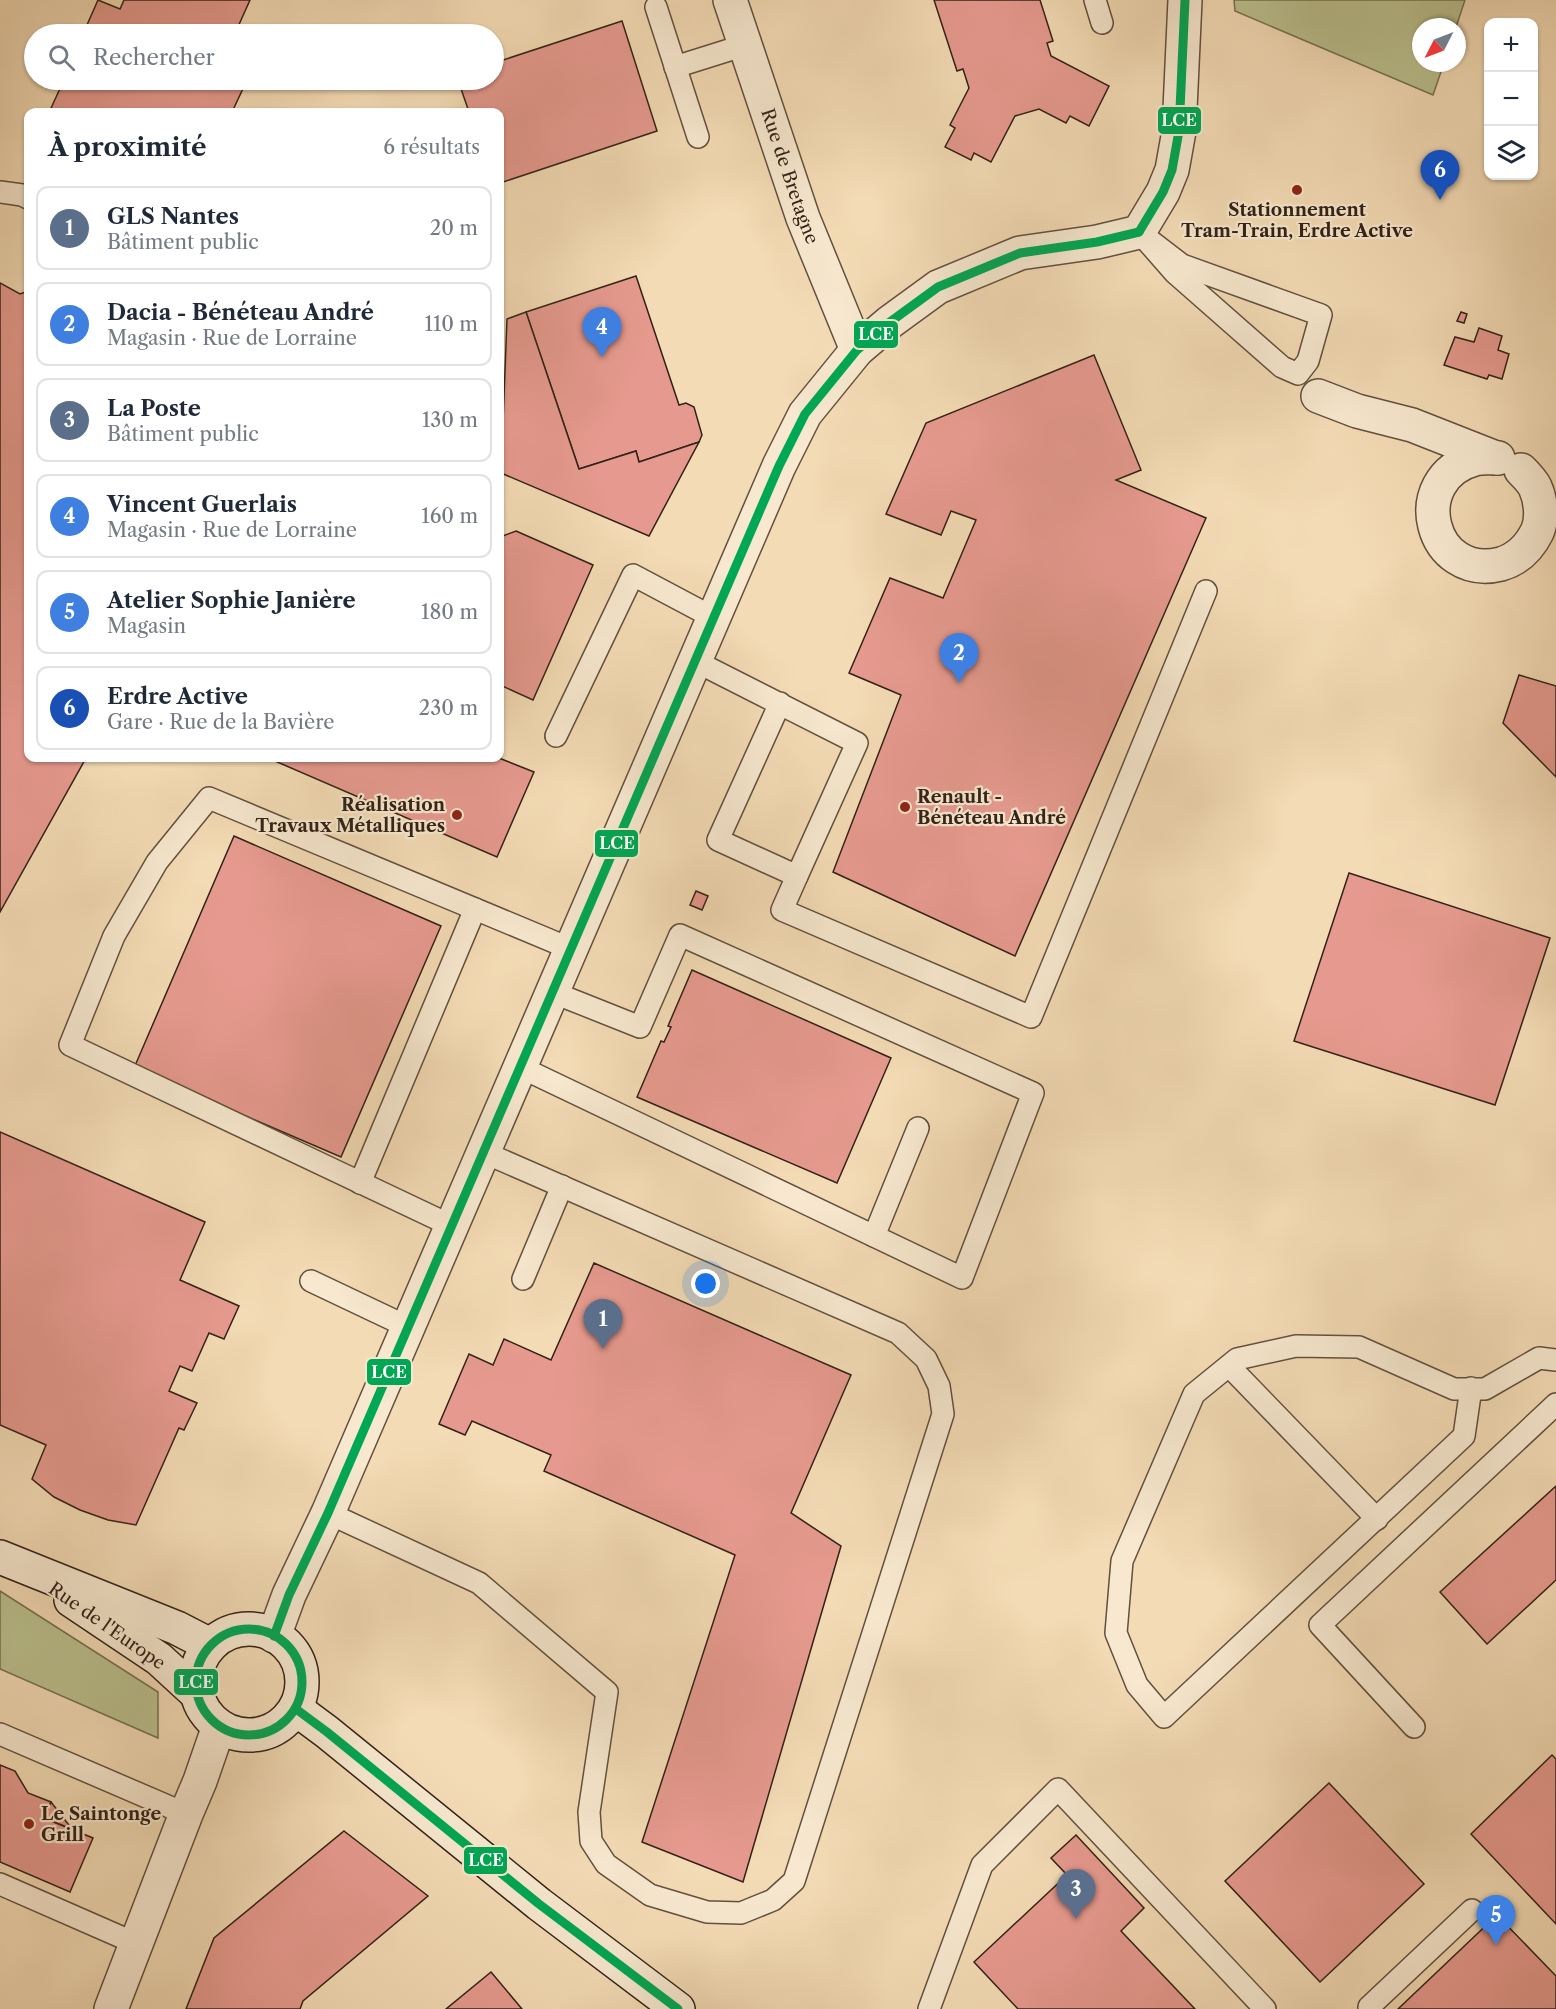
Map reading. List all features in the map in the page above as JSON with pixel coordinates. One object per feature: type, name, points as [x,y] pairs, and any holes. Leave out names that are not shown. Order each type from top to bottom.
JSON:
[{"type":"street","name":"Rue de Bretagne","points":[[730,0],[803,218],[857,350]]},
{"type":"street","points":[[274,1636],[289,1595],[328,1513],[779,466],[805,414],[857,350],[890,322],[938,287],[1020,253],[1097,242],[1139,232],[1163,192],[1172,170],[1179,131],[1185,0]]},
{"type":"street","points":[[1320,393],[1412,425],[1556,482]]},
{"type":"street","name":"Rue de l'Europe","points":[[8,1560],[177,1628],[210,1645]]},
{"type":"street","name":"Rue de l'Europe","points":[[8,1560],[159,1659],[196,1693]]},
{"type":"street","points":[[241,1629],[258,1630],[274,1636],[288,1646],[297,1661],[302,1677],[301,1695],[296,1709],[284,1724],[267,1733],[250,1736],[231,1733],[219,1726],[203,1710],[196,1693],[195,1675],[199,1659],[210,1645],[224,1634],[241,1629]]},
{"type":"street","points":[[296,1709],[539,1904],[678,2009]]},
{"type":"street","points":[[111,2009],[200,1781],[219,1726]]},
{"type":"lane","points":[[1095,0],[1102,23]]},
{"type":"lane","points":[[656,7],[698,137]]},
{"type":"lane","points":[[675,67],[745,45]]},
{"type":"lane","points":[[0,192],[24,196]]},
{"type":"lane","points":[[1139,232],[1182,265],[1321,315],[1308,361],[1320,393]]},
{"type":"lane","points":[[1139,232],[1175,273],[1282,367],[1320,393]]},
{"type":"lane","points":[[556,736],[633,575],[714,618]]},
{"type":"lane","points":[[695,661],[857,743],[782,909],[1031,1017],[1206,591]]},
{"type":"lane","points":[[780,704],[718,840],[796,876]]},
{"type":"lane","points":[[452,1226],[70,1045],[114,936],[156,862],[209,798],[571,949]]},
{"type":"lane","points":[[360,1183],[475,909]]},
{"type":"lane","points":[[520,1067],[962,1278],[1033,1093],[680,935],[640,1027],[552,992]]},
{"type":"lane","points":[[874,1236],[918,1128]]},
{"type":"lane","points":[[328,1513],[479,1583],[607,1692],[589,1812],[591,1841],[606,1864],[650,1895],[707,1912],[741,1913],[773,1900],[794,1881],[944,1414],[939,1386],[926,1359],[898,1333],[483,1152]]},
{"type":"lane","points":[[523,1279],[562,1186]]},
{"type":"lane","points":[[311,1281],[408,1327]]},
{"type":"lane","points":[[1471,1388],[1464,1436],[1164,1717],[1137,1685],[1116,1633],[1122,1561],[1194,1394],[1236,1359],[1296,1346],[1359,1347],[1454,1389],[1471,1388],[1485,1389],[1539,1358],[1556,1360]]},
{"type":"lane","points":[[1229,1366],[1377,1519]]},
{"type":"lane","points":[[1414,1726],[1320,1625],[1556,1404]]},
{"type":"lane","points":[[0,1734],[186,1814]]},
{"type":"lane","points":[[929,2009],[982,1865],[1058,1789],[1265,2009]]},
{"type":"lane","points":[[0,1884],[137,1944]]},
{"type":"lane","points":[[1372,2009],[1370,2007],[1472,1910]]},
{"type":"green space","points":[[1234,0],[1465,0],[1459,18],[1412,18],[1412,72],[1441,72],[1433,95],[1235,11]]},
{"type":"green space","points":[[0,1591],[158,1692],[158,1738],[0,1669]]},
{"type":"building","points":[[98,0],[120,9],[124,0],[250,0],[239,24],[87,24]]},
{"type":"building","points":[[934,0],[1040,0],[1053,41],[1047,43],[1051,56],[1109,86],[1089,126],[1070,116],[1066,123],[1039,109],[1015,116],[991,162],[974,153],[971,160],[945,147],[955,128],[950,125],[969,88],[963,69],[957,71]]},
{"type":"building","points":[[622,21],[657,131],[504,182],[504,108],[468,108],[461,90],[504,90],[504,60]]},
{"type":"building","points":[[59,90],[242,90],[234,108],[51,108]]},
{"type":"building","points":[[636,276],[679,405],[686,403],[694,407],[702,435],[699,442],[639,462],[636,451],[579,469],[526,312]]},
{"type":"building","points":[[0,283],[20,294],[24,292],[24,762],[84,762],[0,912]]},
{"type":"building","points":[[526,312],[579,469],[636,451],[639,462],[699,442],[649,536],[504,474],[507,319]]},
{"type":"building","points":[[1461,312],[1467,314],[1464,323],[1457,321]]},
{"type":"building","points":[[1479,328],[1502,336],[1498,350],[1509,354],[1502,379],[1489,375],[1487,379],[1444,365],[1455,337],[1474,342]]},
{"type":"building","points":[[1094,355],[1141,470],[1116,480],[1206,518],[1015,956],[833,872],[901,695],[849,673],[890,578],[943,598],[976,520],[951,511],[941,535],[886,514],[926,423]]},
{"type":"building","points":[[516,531],[593,565],[533,700],[504,687],[504,536]]},
{"type":"building","points":[[1519,675],[1556,686],[1556,777],[1503,723]]},
{"type":"building","name":"Réalisation Travaux Métalliques","points":[[504,760],[534,772],[497,857],[277,762],[504,762]]},
{"type":"building","points":[[234,836],[441,926],[341,1157],[134,1068]]},
{"type":"building","points":[[1349,873],[1550,938],[1495,1105],[1294,1041]]},
{"type":"building","points":[[696,891],[708,896],[702,910],[690,905]]},
{"type":"building","points":[[692,970],[891,1058],[837,1183],[637,1097],[661,1041],[664,1042],[671,1027],[668,1026]]},
{"type":"building","points":[[0,1132],[205,1222],[180,1280],[239,1306],[224,1339],[209,1333],[192,1371],[180,1366],[169,1391],[197,1403],[184,1430],[179,1428],[136,1525],[108,1520],[54,1497],[32,1479],[46,1445],[0,1425]]},
{"type":"building","points":[[594,1263],[851,1375],[791,1513],[841,1546],[743,1882],[642,1842],[735,1555],[544,1471],[551,1455],[472,1421],[465,1435],[439,1424],[469,1354],[493,1365],[504,1339],[551,1360]]},
{"type":"building","points":[[1556,1486],[1556,1580],[1487,1644],[1440,1592]]},
{"type":"building","points":[[1552,1755],[1556,1759],[1556,1924],[1471,1834]]},
{"type":"building","name":"Le Saintonge Grill","points":[[0,1765],[15,1771],[28,1793],[51,1802],[44,1818],[93,1838],[70,1892],[0,1862]]},
{"type":"building","points":[[1329,1783],[1424,1884],[1320,1982],[1225,1881]]},
{"type":"building","points":[[51,1802],[72,1829],[44,1818]]},
{"type":"building","points":[[344,1831],[428,1896],[303,2001],[300,2009],[186,2009],[214,1938]]},
{"type":"building","points":[[1076,1835],[1144,1908],[1121,1931],[1195,2009],[1018,2009],[974,1962],[1067,1875],[1051,1858]]},
{"type":"building","points":[[1497,1915],[1556,1976],[1556,2009],[1398,2009]]},
{"type":"building","points":[[491,1972],[522,2009],[446,2009]]},
{"type":"transit line","name":"LCE","points":[[1139,232],[1163,192],[1172,170],[1179,131],[1185,0]]},
{"type":"transit line","name":"LCE","points":[[274,1636],[289,1595],[328,1513],[779,466],[805,414],[857,350],[890,322],[938,287],[1020,253],[1097,242],[1139,232]]},
{"type":"transit line","name":"LCE","points":[[249,1629],[269,1633],[287,1644],[298,1662],[302,1682],[298,1702],[287,1720],[269,1731],[249,1735],[229,1731],[211,1720],[200,1702],[196,1682],[200,1662],[211,1644],[229,1633],[249,1629]]},
{"type":"transit line","name":"LCE","points":[[296,1709],[539,1904],[678,2009]]},
{"type":"place","name":"Stationnement Tram-Train, Erdre Active","points":[[1297,190]]},
{"type":"place","name":"Erdre Active","points":[[1440,200]]},
{"type":"place","name":"Vincent Guerlais","points":[[602,357]]},
{"type":"place","name":"Dacia - Bénéteau André","points":[[959,683]]},
{"type":"place","name":"Renault - Bénéteau André","points":[[905,807]]},
{"type":"place","name":"Réalisation Travaux Métalliques","points":[[457,815]]},
{"type":"place","name":"GLS Nantes","points":[[603,1349]]},
{"type":"place","name":"Le Saintonge Grill","points":[[29,1824]]},
{"type":"place","name":"La Poste","points":[[1076,1919]]},
{"type":"place","name":"Atelier Sophie Janière","points":[[1496,1945]]}]
